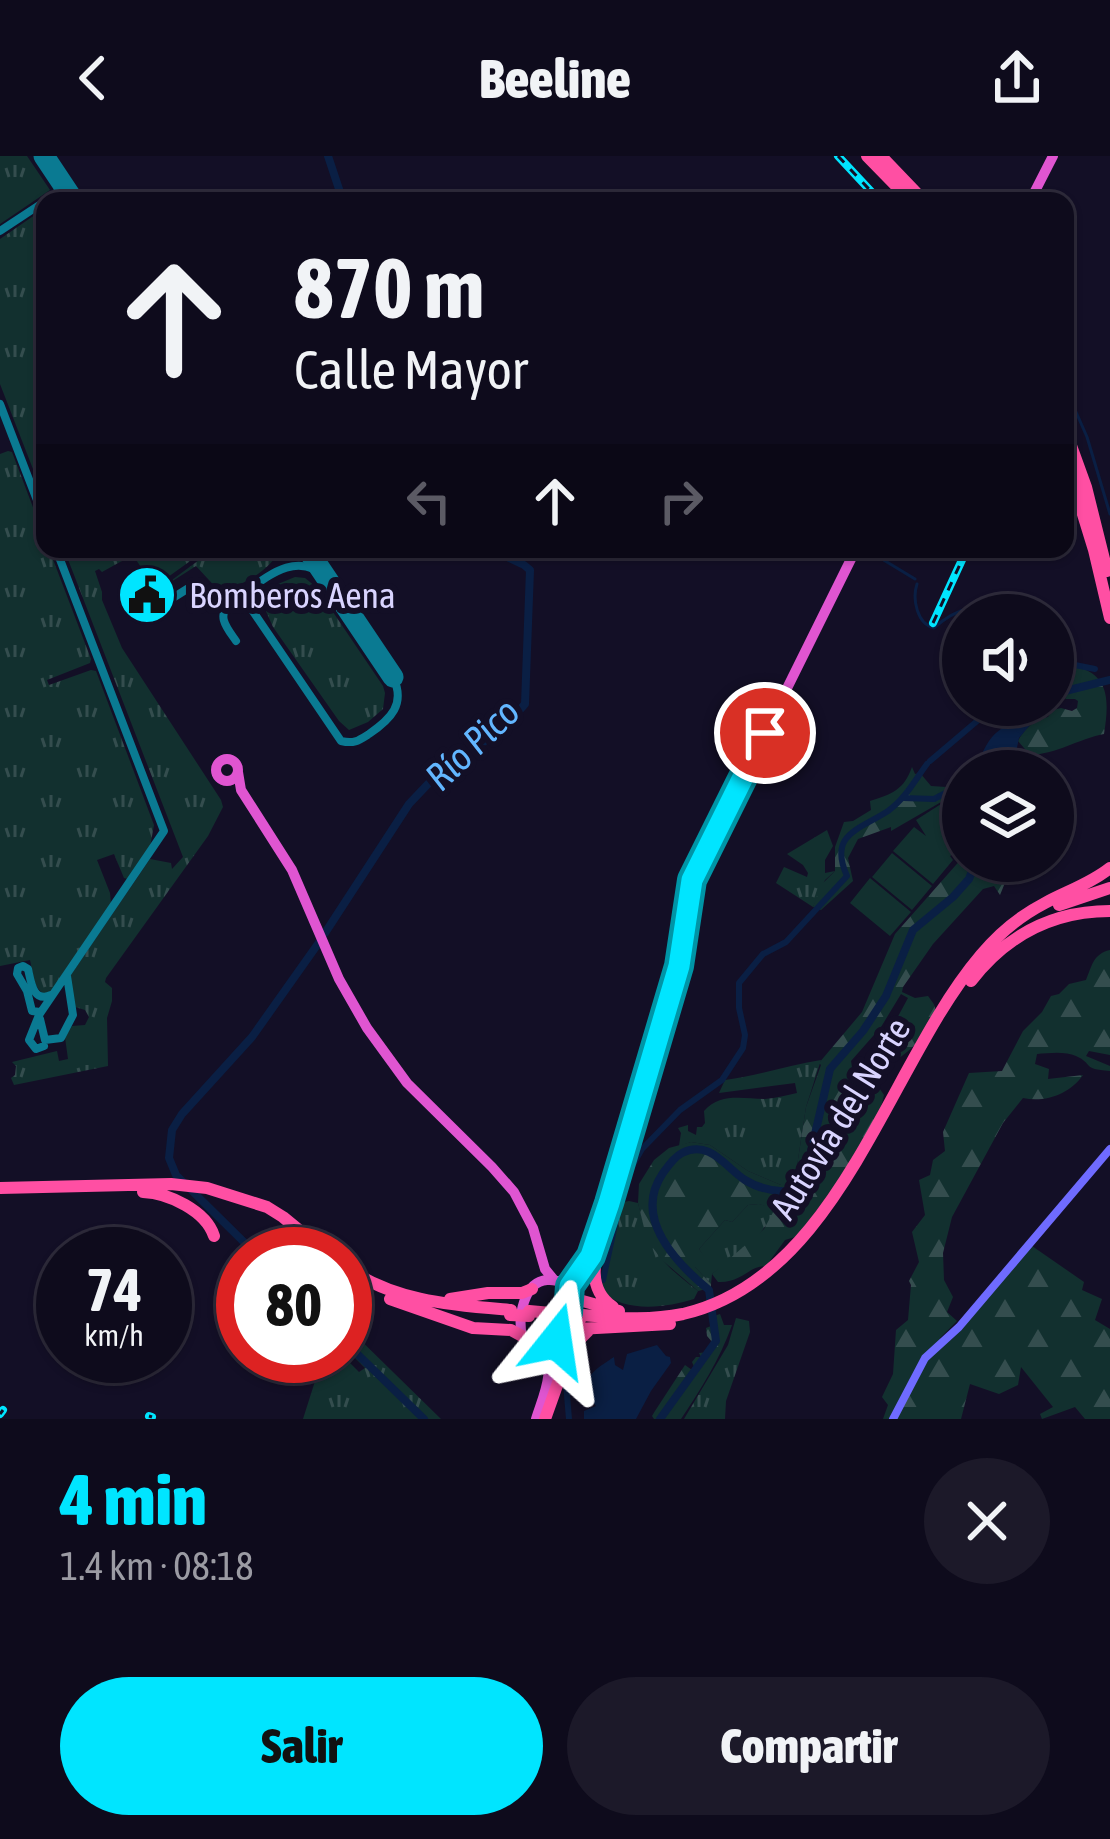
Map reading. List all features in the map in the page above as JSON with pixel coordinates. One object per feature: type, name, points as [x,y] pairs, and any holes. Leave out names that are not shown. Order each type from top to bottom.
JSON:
[{"type":"highway","points":[[867,156],[902,192]]},
{"type":"highway","points":[[881,156],[915,192]]},
{"type":"highway","points":[[1035,192],[1053,156]]},
{"type":"highway","points":[[1074,454],[1110,584]]},
{"type":"highway","points":[[1074,486],[1110,618]]},
{"type":"highway","points":[[377,1288],[444,1300],[488,1293],[522,1294],[543,1280],[556,1281],[574,1272],[586,1257],[679,966],[689,893],[699,864],[852,558]]},
{"type":"highway","points":[[241,790],[217,771],[221,760],[234,761],[241,790],[292,870],[335,970],[367,1028],[420,1097],[514,1192],[530,1219],[547,1274],[588,1303],[625,1312],[694,1313]]},
{"type":"highway","points":[[225,780],[232,780],[238,772]]},
{"type":"highway","points":[[987,948],[1025,915],[1110,868]]},
{"type":"highway","points":[[987,948],[1039,910],[1110,885]]},
{"type":"highway","points":[[925,1052],[969,978],[1004,939],[1047,910],[1110,885]]},
{"type":"highway","points":[[925,1052],[964,989],[1004,945],[1056,918],[1110,911]]},
{"type":"highway","name":"Autovía del Norte","points":[[756,1285],[793,1248],[835,1193],[962,979],[987,948]]},
{"type":"highway","name":"Autovía del Norte","points":[[756,1285],[783,1267],[824,1217],[925,1052]]},
{"type":"highway","points":[[541,1419],[554,1379],[557,1339],[568,1313],[569,1293],[591,1256],[650,1058]]},
{"type":"highway","points":[[77,1191],[189,1188]]},
{"type":"highway","points":[[0,1190],[189,1188],[225,1192],[267,1207],[291,1227]]},
{"type":"highway","points":[[0,1190],[161,1194],[204,1219],[214,1236]]},
{"type":"highway","points":[[608,1206],[594,1285],[604,1301],[625,1312]]},
{"type":"highway","points":[[522,1336],[520,1313],[541,1276],[542,1262]]},
{"type":"highway","points":[[372,1285],[401,1304],[462,1324],[512,1330],[540,1347],[574,1330],[655,1326],[732,1299],[756,1285]]},
{"type":"highway","points":[[377,1288],[423,1301],[529,1314],[651,1318],[694,1313]]},
{"type":"highway","points":[[541,1419],[570,1348],[585,1332],[598,1328]]},
{"type":"highway","points":[[540,1347],[548,1357],[549,1370],[541,1419]]},
{"type":"main road","points":[[893,1419],[925,1358],[965,1320],[1110,1149]]},
{"type":"green space","points":[[0,156],[27,156],[50,190],[36,192],[36,200],[0,224]]},
{"type":"green space","points":[[36,214],[36,477],[0,384],[0,239]]},
{"type":"green space","points":[[12,452],[36,515],[36,558],[52,558],[91,659],[47,680],[49,685],[96,671],[154,825],[150,847],[128,879],[114,854],[97,860],[111,904],[45,994],[36,984],[30,960],[0,966],[0,454]]},
{"type":"green space","points":[[67,558],[127,558],[95,571],[102,600],[122,648],[223,807],[208,836],[106,978],[112,988],[108,1066],[14,1085],[11,1078],[16,1066],[12,1062],[57,1051],[59,1061],[68,1059],[65,1037],[72,1026],[85,1025],[89,1017],[75,1007],[70,976],[150,859],[171,863],[172,869],[183,857]]},
{"type":"green space","points":[[135,558],[194,558],[154,587]]},
{"type":"green space","points":[[202,558],[275,558],[247,581],[221,593],[196,566],[157,591]]},
{"type":"green space","points":[[295,577],[316,587],[383,686],[383,709],[368,722],[349,730],[339,721],[273,627],[261,600],[278,584]]},
{"type":"green space","points":[[1074,668],[1089,671],[1102,684],[1107,711],[1104,734],[1055,750],[1026,750],[1018,741],[1031,726],[1074,726],[1078,701],[1074,699]]},
{"type":"green space","points":[[912,767],[931,786],[942,787],[942,801],[891,831],[891,827],[858,839],[848,858],[853,881],[821,910],[813,907],[821,885],[835,871],[835,847],[844,822],[871,810],[870,801],[905,781]]},
{"type":"green space","points":[[942,806],[942,873],[933,884],[893,851],[914,827],[926,836],[916,820]]},
{"type":"green space","points":[[827,830],[833,846],[825,860],[825,873],[835,871],[825,880],[813,907],[776,883],[784,867],[807,877],[803,865],[787,854]]},
{"type":"green space","points":[[892,853],[932,886],[912,910],[872,877]]},
{"type":"green space","points":[[870,878],[911,912],[890,936],[850,903]]},
{"type":"green space","points":[[942,881],[1005,882],[1000,895],[994,886],[983,889],[933,944],[903,987],[902,992],[915,998],[928,996],[934,1005],[933,1022],[924,1035],[892,1062],[903,1037],[915,1028],[908,1026],[895,1037],[888,1035],[908,998],[901,994],[881,1027],[851,1061],[853,1074],[875,1082],[884,1095],[879,1112],[860,1149],[798,1236],[785,1240],[766,1266],[718,1282],[712,1274],[764,1229],[777,1205],[748,1205],[732,1222],[725,1220],[699,1249],[707,1260],[695,1267],[711,1288],[698,1291],[647,1240],[638,1203],[639,1184],[654,1160],[669,1148],[691,1142],[710,1145],[748,1171],[791,1185],[819,1063],[862,1012],[895,934]]},
{"type":"green space","points":[[1110,950],[1110,1055],[1089,1051],[1086,1056],[1110,1066],[1110,1071],[1091,1067],[1072,1054],[1037,1054],[1035,1064],[1049,1069],[1048,1079],[1083,1075],[1056,1095],[1023,1098],[1003,1123],[952,1217],[943,1253],[944,1280],[953,1297],[947,1312],[957,1321],[940,1338],[943,1345],[952,1339],[1032,1246],[1084,1282],[1082,1290],[1102,1299],[1095,1320],[1110,1329],[1110,1419],[1085,1419],[1075,1407],[1042,1419],[1040,1414],[1053,1407],[1021,1367],[1018,1385],[999,1394],[970,1384],[961,1419],[883,1419],[888,1405],[882,1397],[893,1374],[896,1330],[908,1320],[909,1281],[919,1262],[912,1232],[925,1215],[919,1180],[930,1175],[933,1160],[945,1151],[943,1132],[969,1073],[1002,1071],[1023,1031],[1051,996],[1086,980],[1097,958]]},
{"type":"green space","points":[[821,1060],[806,1107],[791,1185],[748,1171],[710,1145],[691,1142],[679,1146],[678,1128],[688,1125],[688,1131],[696,1135],[697,1127],[705,1123],[704,1111],[718,1101],[797,1093],[795,1083],[719,1093],[725,1080]]},
{"type":"green space","points":[[619,1203],[638,1203],[658,1254],[698,1291],[694,1299],[633,1306],[601,1291]]},
{"type":"green space","points":[[778,1204],[759,1234],[712,1274],[711,1284],[694,1266],[706,1260],[699,1249],[725,1220],[732,1222],[748,1205]]},
{"type":"green space","points":[[720,1314],[724,1325],[732,1325],[696,1396],[681,1419],[654,1419],[685,1365],[695,1369],[692,1362],[701,1357],[699,1353],[708,1352],[713,1343],[707,1336],[709,1318]]},
{"type":"green space","points":[[736,1318],[749,1321],[750,1332],[726,1401],[725,1419],[684,1419],[728,1345]]},
{"type":"green space","points":[[372,1351],[441,1419],[303,1419],[314,1383],[372,1383]]},
{"type":"water","points":[[1029,726],[1016,750],[985,750],[991,739],[1002,728]]},
{"type":"water","points":[[657,1345],[671,1363],[636,1419],[584,1419],[584,1411],[596,1406],[587,1390],[593,1373],[614,1357],[615,1365],[623,1370],[627,1354]]},
{"type":"waterway","name":"Río Pico","points":[[328,156],[340,192]]},
{"type":"waterway","points":[[1074,407],[1110,514]]},
{"type":"waterway","name":"Río Pico","points":[[325,933],[409,804],[525,704],[530,570],[510,558]]},
{"type":"waterway","points":[[882,558],[915,579]]},
{"type":"waterway","points":[[917,584],[917,610],[923,622],[934,628],[942,622]]},
{"type":"waterway","points":[[1074,665],[1095,669]]},
{"type":"waterway","points":[[1074,689],[1110,680]]},
{"type":"waterway","points":[[930,761],[971,726]]},
{"type":"waterway","points":[[603,1280],[627,1175],[642,1149],[680,1110],[722,1080],[743,1048],[739,983],[763,954],[786,942],[847,876],[841,851],[849,835],[894,806],[927,764]]},
{"type":"waterway","points":[[904,798],[942,795]]},
{"type":"waterway","points":[[660,1419],[716,1341],[709,1290],[672,1253],[655,1223],[652,1206],[663,1173],[679,1155],[701,1150],[758,1186],[788,1192],[799,1188],[830,1069],[886,996],[913,930],[966,882]]},
{"type":"waterway","name":"Río Pico","points":[[229,1227],[176,1175],[169,1158],[172,1130],[252,1037],[320,941]]},
{"type":"waterway","points":[[569,1419],[566,1383],[572,1359]]},
{"type":"waterway","name":"Río Pico","points":[[372,1368],[424,1419]]},
{"type":"taxiway","points":[[57,192],[58,177]]},
{"type":"taxiway","points":[[0,231],[36,207]]},
{"type":"taxiway","points":[[0,404],[36,498]]},
{"type":"taxiway","points":[[44,1046],[36,1049],[29,1040],[39,1015],[164,831],[59,558]]},
{"type":"taxiway","points":[[236,641],[224,622],[226,608],[265,578],[302,566],[327,578]]},
{"type":"taxiway","points":[[168,601],[195,584],[214,604]]},
{"type":"taxiway","points":[[251,590],[250,607],[341,741],[359,740],[390,716],[398,695],[393,677]]},
{"type":"taxiway","points":[[40,1012],[32,1011],[18,968],[28,969],[37,994],[51,995]]},
{"type":"taxiway","points":[[40,1019],[45,1040],[61,1038],[73,1015],[67,976]]},
{"type":"runway","points":[[44,156],[68,192]]},
{"type":"runway","points":[[313,558],[393,677]]},
{"type":"railway","points":[[838,156],[872,192]]},
{"type":"railway","points":[[933,623],[963,558]]},
{"type":"railway","points":[[0,1414],[3,1410]]},
{"type":"place","name":"Bomberos Aena","points":[[147,595]]},
{"type":"route","points":[[556,1341],[565,1325],[570,1286],[596,1244],[679,966],[692,880],[765,733]]}]
